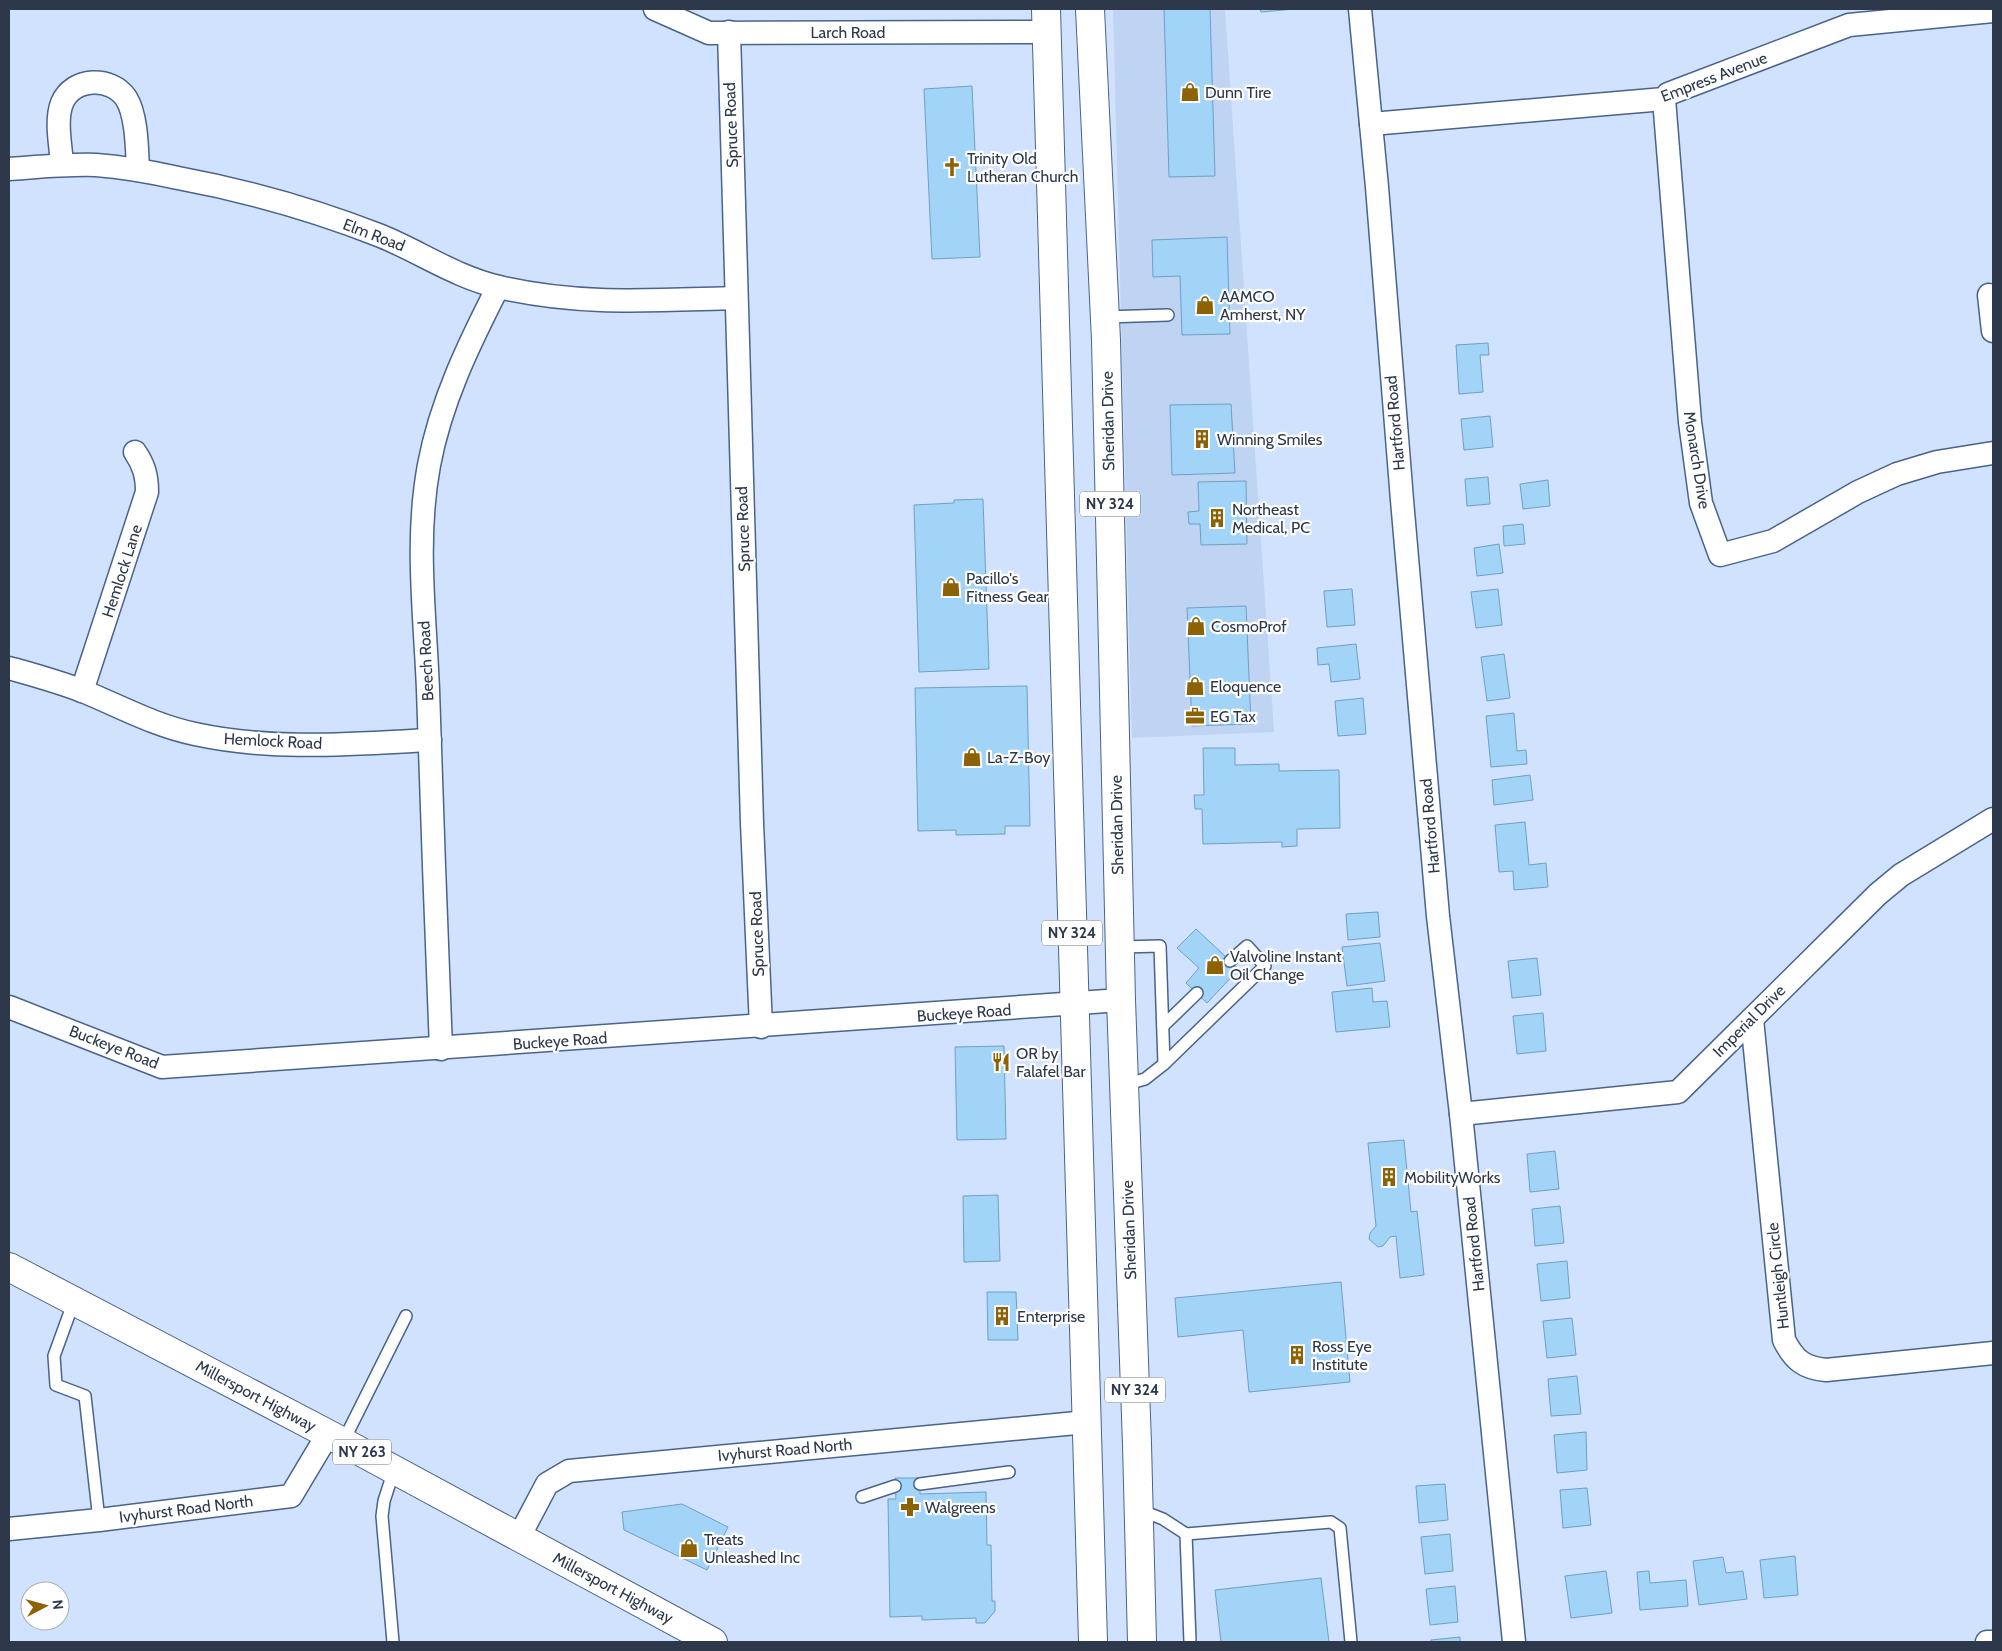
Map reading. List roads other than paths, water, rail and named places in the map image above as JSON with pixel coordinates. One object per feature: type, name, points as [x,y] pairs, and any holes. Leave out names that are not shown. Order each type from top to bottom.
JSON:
[{"type":"main road","name":"Sheridan Drive","points":[[1090,9],[1105,317],[1121,1000],[1142,1642]]},
{"type":"main road","name":"NY 324","points":[[1047,20],[1093,1642]]},
{"type":"main road","name":"Millersport Highway","points":[[9,1267],[336,1438],[713,1642]]},
{"type":"street","name":"Larch Road","points":[[655,9],[710,33],[1047,20]]},
{"type":"street","name":"Hartford Road","points":[[1360,9],[1438,916],[1461,1114],[1514,1642]]},
{"type":"street","name":"Empress Avenue","points":[[1371,124],[1664,99],[1668,94],[1849,25],[1993,11]]},
{"type":"street","name":"Spruce Road","points":[[729,32],[752,823],[761,1027]]},
{"type":"street","points":[[62,165],[59,117],[62,102],[74,89],[86,83],[96,82],[114,86],[126,98],[131,112],[138,170]]},
{"type":"street","name":"Monarch Drive","points":[[1664,99],[1690,422],[1701,503],[1720,555],[1772,540],[1858,492],[1897,474],[1937,462],[1993,453]]},
{"type":"street","name":"Elm Road","points":[[9,169],[62,165],[96,165],[138,170],[236,189],[302,208],[387,239],[473,279],[498,287],[559,299],[602,302],[736,298]]},
{"type":"street","name":"Beech Road","points":[[441,1049],[426,637],[421,569],[423,503],[444,406],[469,346],[498,287]]},
{"type":"street","points":[[1989,295],[1993,331]]},
{"type":"street","name":"Hemlock Lane","points":[[82,691],[147,492],[147,478],[135,452]]},
{"type":"street","name":"Hemlock Road","points":[[9,668],[82,691],[158,723],[193,734],[243,742],[295,746],[430,740]]},
{"type":"street","name":"Imperial Drive","points":[[1461,1114],[1678,1092],[1878,894],[1901,875],[1993,819]]},
{"type":"street","name":"Buckeye Road","points":[[11,1013],[162,1067],[761,1027],[1075,1005],[1121,1000]]},
{"type":"street","name":"Huntleigh Circle","points":[[1752,1018],[1784,1340],[1790,1353],[1800,1363],[1812,1369],[1826,1370],[1993,1353]]},
{"type":"street","name":"Ivyhurst Road North","points":[[519,1537],[546,1484],[569,1471],[1087,1422]]},
{"type":"street","name":"Ivyhurst Road North","points":[[9,1529],[99,1520],[290,1496],[336,1438]]},
{"type":"street","points":[[1987,1642],[1993,1642]]},
{"type":"lane","points":[[1105,317],[1168,315]]},
{"type":"lane","points":[[1120,947],[1160,946],[1164,1064]]},
{"type":"lane","points":[[1124,1085],[1145,1079],[1164,1064],[1265,966],[1247,946],[1230,961]]},
{"type":"lane","points":[[1163,1026],[1197,993]]},
{"type":"lane","points":[[74,1300],[54,1356],[56,1385],[85,1396],[99,1520]]},
{"type":"lane","points":[[336,1438],[406,1316]]},
{"type":"lane","points":[[393,1642],[382,1514],[384,1500],[394,1470]]},
{"type":"lane","points":[[920,1484],[1009,1472]]},
{"type":"lane","points":[[862,1498],[895,1486]]},
{"type":"lane","points":[[1138,1509],[1163,1519],[1186,1534],[1331,1522],[1337,1525],[1340,1528],[1351,1642]]},
{"type":"lane","points":[[1186,1534],[1190,1642]]},
{"type":"place","name":"Dunn Tire","points":[[1190,92]]},
{"type":"place","name":"Trinity Old Lutheran Church","points":[[952,167]]},
{"type":"place","name":"AAMCO Amherst, NY","points":[[1205,305]]},
{"type":"place","name":"Winning Smiles","points":[[1202,439]]},
{"type":"place","name":"Northeast Medical, PC","points":[[1217,518]]},
{"type":"place","name":"Pacillo's Fitness Gear","points":[[951,587]]},
{"type":"place","name":"CosmoProf","points":[[1196,626]]},
{"type":"place","name":"Eloquence","points":[[1195,686]]},
{"type":"place","name":"EG Tax","points":[[1195,716]]},
{"type":"place","name":"La-Z-Boy","points":[[972,757]]},
{"type":"place","name":"Valvoline Instant Oil Change","points":[[1215,965]]},
{"type":"place","name":"OR by Falafel Bar","points":[[1001,1062]]},
{"type":"place","name":"MobilityWorks","points":[[1389,1177]]},
{"type":"place","name":"Enterprise","points":[[1002,1316]]},
{"type":"place","name":"Ross Eye Institute","points":[[1297,1355]]},
{"type":"place","name":"Walgreens","points":[[910,1507]]},
{"type":"place","name":"Treats Unleashed Inc","points":[[689,1548]]}]
